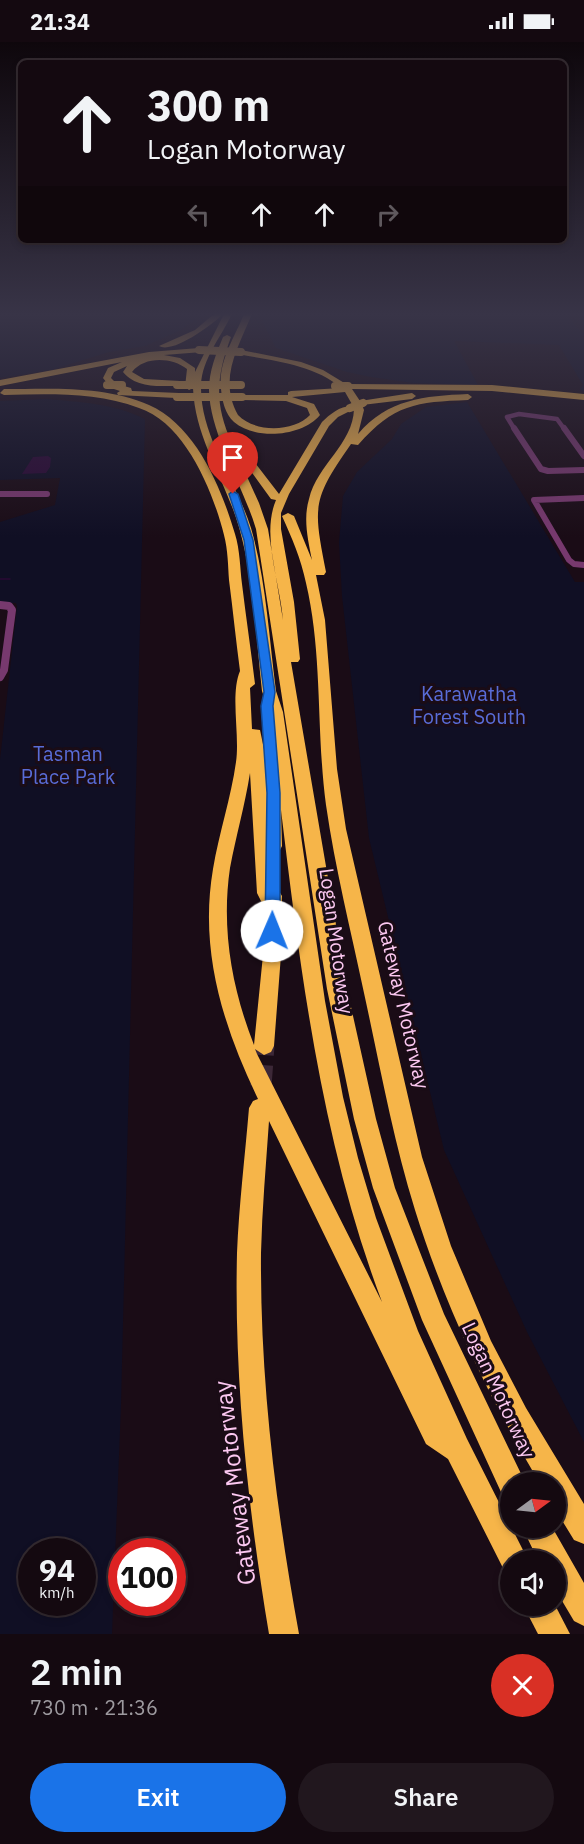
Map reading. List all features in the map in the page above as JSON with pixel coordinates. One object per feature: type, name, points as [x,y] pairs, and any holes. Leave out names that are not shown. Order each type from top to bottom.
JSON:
[{"type":"highway","points":[[123,388],[175,391],[192,388]]},
{"type":"highway","points":[[151,388],[206,395],[244,391]]},
{"type":"highway","points":[[166,388],[175,391]]},
{"type":"highway","points":[[189,388],[189,409],[201,457],[199,460]]},
{"type":"highway","name":"Logan Motorway","points":[[197,388],[202,430],[233,494],[245,527],[270,692],[276,712],[314,992],[341,1133],[362,1209],[419,1364],[458,1449],[509,1550]]},
{"type":"highway","name":"Logan Motorway","points":[[212,388],[214,408],[222,434],[245,480],[259,518],[346,1033],[376,1162],[434,1320],[506,1472]]},
{"type":"highway","points":[[227,388],[228,401],[235,418],[252,428],[281,430],[303,425],[315,415],[311,406],[294,399],[230,388]]},
{"type":"highway","points":[[330,388],[486,392],[584,400]]},
{"type":"highway","points":[[320,634],[325,626],[312,513],[319,484],[356,428],[359,411],[354,398],[345,388]]},
{"type":"highway","points":[[0,392],[367,388]]},
{"type":"highway","points":[[494,388],[584,400]]},
{"type":"highway","points":[[58,391],[119,399],[157,412],[183,433],[199,460],[220,505],[230,536],[245,673],[255,731],[266,893],[273,907]]},
{"type":"highway","points":[[299,754],[304,736],[296,687],[288,602],[275,529],[276,513],[279,496],[325,424],[335,415],[363,403],[408,396],[584,400]]},
{"type":"highway","points":[[319,484],[325,480],[354,443],[385,414],[422,401],[477,396]]},
{"type":"highway","points":[[214,408],[222,414],[237,445],[279,496]]},
{"type":"highway","points":[[279,496],[341,443],[348,440]]},
{"type":"highway","name":"Gateway Motorway","points":[[288,516],[309,563],[316,599],[326,750],[334,807],[409,1150],[444,1260],[479,1342],[548,1472]]},
{"type":"highway","points":[[245,673],[245,757],[240,795],[222,869],[218,903],[220,954],[232,1010],[253,1065],[435,1435],[458,1449]]},
{"type":"highway","points":[[264,1046],[273,907],[274,793],[267,706],[270,692]]},
{"type":"highway","name":"Gateway Motorway","points":[[260,1108],[249,1270],[251,1371],[265,1525],[284,1634]]},
{"type":"highway","name":"Gateway Motorway","points":[[566,1502],[584,1530]]},
{"type":"highway","points":[[566,1580],[584,1611]]},
{"type":"highway","points":[[544,1616],[555,1634]]},
{"type":"street","points":[[584,456],[557,419],[519,414],[507,417],[541,469],[548,471],[584,470]]},
{"type":"street","points":[[0,494],[46,494]]},
{"type":"street","points":[[584,498],[534,500],[568,560],[574,564],[584,565]]},
{"type":"street","points":[[0,605],[9,606],[12,610],[4,641],[4,670],[0,677]]},
{"type":"green space","name":"Tasman Place Park","points":[[45,399],[84,402],[109,406],[145,419],[121,1405],[116,1538],[108,1538],[108,1616],[113,1616],[112,1634],[0,1634],[0,760],[17,606],[16,603],[0,603],[0,522],[55,505],[60,478],[0,480],[0,401]]},
{"type":"green space","name":"Karawatha Forest South","points":[[467,402],[575,582],[584,582],[584,1442],[527,1332],[444,1150],[369,838],[342,596],[339,542],[343,496],[357,472],[392,439],[401,424],[426,407]]},
{"type":"shaded area","points":[[48,456],[51,458],[50,467],[46,473],[22,474],[33,457]]},
{"type":"waterway","points":[[0,579],[10,579]]},
{"type":"tunnel","points":[[261,1086],[264,1046]]},
{"type":"route","points":[[233,494],[242,515],[251,555],[270,692],[267,706],[274,793],[272,931]]}]
